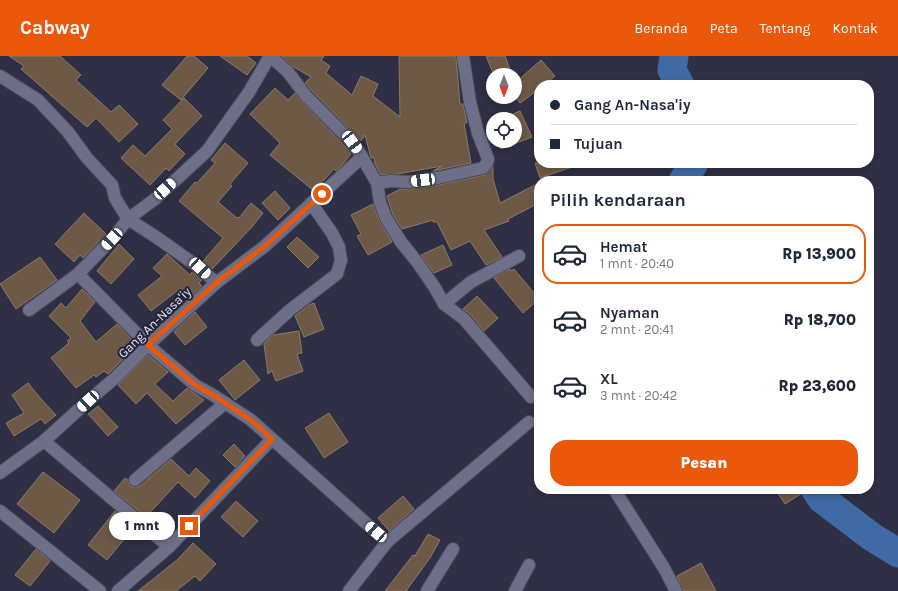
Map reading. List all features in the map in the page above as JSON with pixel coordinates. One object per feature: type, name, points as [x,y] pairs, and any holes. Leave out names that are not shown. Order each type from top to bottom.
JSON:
[{"type":"street","points":[[29,310],[78,274],[112,239],[128,219],[155,199],[207,151],[250,92],[270,56],[288,72],[306,96],[352,142],[377,183],[380,202],[386,218],[401,242],[431,282],[444,304],[464,319],[530,397]]},
{"type":"street","points":[[377,183],[391,181],[409,182],[438,178],[483,168],[485,166],[488,159],[478,133],[470,102],[464,56]]},
{"type":"street","points":[[0,76],[38,100],[68,132],[87,158],[112,185],[115,198],[128,219],[200,268],[216,283]]},
{"type":"street","name":"Gang An-Nasa'iy","points":[[0,473],[44,441],[115,378],[148,345],[216,283],[265,246],[362,157]]},
{"type":"street","points":[[257,340],[290,310],[337,274],[341,260],[339,247],[332,233],[311,203]]},
{"type":"street","points":[[444,304],[471,282],[519,256]]},
{"type":"street","points":[[78,274],[148,345],[195,385],[251,420],[387,542]]},
{"type":"street","points":[[135,480],[225,403]]},
{"type":"street","points":[[349,591],[387,542],[529,422]]},
{"type":"street","points":[[118,591],[169,547],[272,439]]},
{"type":"street","points":[[44,441],[169,547]]},
{"type":"street","points":[[617,494],[664,568],[676,591]]},
{"type":"street","points":[[0,511],[100,591]]},
{"type":"street","points":[[427,591],[453,549]]},
{"type":"street","points":[[515,591],[530,565]]},
{"type":"building","points":[[9,56],[60,56],[81,75],[76,80],[111,112],[119,105],[138,124],[119,142],[96,118],[87,127],[21,69],[24,66]]},
{"type":"building","points":[[187,56],[194,56],[208,68],[181,100],[162,85]]},
{"type":"building","points":[[220,56],[247,56],[256,63],[247,75]]},
{"type":"building","points":[[281,56],[324,56],[321,60],[330,66],[326,73],[352,95],[361,76],[378,84],[373,96],[400,117],[399,56],[456,56],[460,104],[463,104],[467,123],[464,123],[471,163],[433,171],[442,166],[397,174],[381,175],[375,164],[374,158],[371,158],[365,135],[361,141],[305,83],[311,77],[292,66]]},
{"type":"building","points":[[486,56],[505,56],[509,68],[491,68]]},
{"type":"building","points":[[541,60],[555,76],[550,80],[534,80],[534,93],[522,102],[522,77]]},
{"type":"building","points":[[275,88],[288,100],[295,93],[351,154],[336,171],[334,169],[314,191],[270,155],[280,143],[250,114]]},
{"type":"building","points":[[184,98],[202,116],[175,144],[185,154],[169,171],[166,168],[150,185],[121,158],[133,145],[145,156],[172,129],[163,120]]},
{"type":"building","points":[[522,115],[532,137],[522,141]]},
{"type":"building","points":[[225,143],[248,163],[230,184],[232,186],[218,202],[237,218],[239,218],[251,203],[263,213],[251,228],[212,269],[203,261],[223,238],[179,201],[195,182],[197,183],[215,163],[211,160]]},
{"type":"building","points":[[493,167],[493,179],[500,203],[534,186],[534,206],[508,219],[509,221],[484,230],[502,257],[486,265],[470,241],[451,250],[437,222],[433,222],[433,220],[402,229],[393,215],[387,196],[400,189],[438,185],[485,175]]},
{"type":"building","points":[[537,168],[569,168],[546,176],[539,176]]},
{"type":"building","points":[[275,191],[290,208],[278,220],[262,203]]},
{"type":"building","points":[[373,204],[380,222],[392,242],[368,255],[357,236],[361,234],[351,215]]},
{"type":"building","points":[[84,213],[106,234],[83,258],[80,255],[74,262],[55,244]]},
{"type":"building","points":[[297,237],[319,257],[308,268],[287,247]]},
{"type":"building","points":[[119,244],[134,259],[111,284],[97,271]]},
{"type":"building","points":[[443,245],[452,265],[434,273],[421,255]]},
{"type":"building","points":[[167,254],[190,275],[192,272],[202,280],[199,283],[202,286],[186,300],[177,291],[151,311],[138,295],[162,276],[153,268]]},
{"type":"building","points":[[40,257],[57,280],[16,309],[0,284]]},
{"type":"building","points":[[510,269],[511,271],[514,269],[534,293],[534,303],[523,313],[494,278]]},
{"type":"building","points":[[82,289],[95,302],[80,321],[96,342],[117,324],[137,345],[108,374],[104,371],[96,377],[94,375],[76,388],[51,358],[69,343],[67,341],[71,338],[49,316],[61,303],[66,308]]},
{"type":"building","points":[[477,296],[498,318],[484,331],[470,314],[463,309]]},
{"type":"building","points":[[314,303],[324,329],[304,337],[295,316]]},
{"type":"building","points":[[195,312],[207,327],[185,345],[174,332]]},
{"type":"building","points":[[299,331],[302,353],[297,354],[303,371],[276,381],[272,371],[268,374],[264,344],[273,335]]},
{"type":"building","points":[[148,355],[168,372],[155,384],[173,401],[187,388],[204,400],[176,424],[147,393],[136,404],[118,385]]},
{"type":"building","points":[[244,360],[260,380],[235,400],[219,380]]},
{"type":"building","points":[[28,383],[56,415],[45,424],[41,419],[14,436],[6,423],[24,413],[12,395]]},
{"type":"building","points":[[98,406],[118,427],[108,436],[88,414]]},
{"type":"building","points":[[329,413],[348,442],[324,458],[305,428]]},
{"type":"building","points":[[234,444],[245,456],[235,467],[223,455]]},
{"type":"building","points":[[171,459],[189,476],[196,468],[210,481],[195,498],[178,482],[146,517],[114,491],[125,478],[132,487],[140,486]]},
{"type":"building","points":[[43,472],[80,500],[54,533],[17,504]]},
{"type":"building","points":[[778,494],[801,494],[785,504]]},
{"type":"building","points":[[403,496],[414,509],[389,531],[378,518]]},
{"type":"building","points":[[236,501],[258,521],[243,537],[221,517]]},
{"type":"building","points":[[115,511],[134,527],[107,560],[88,545]]},
{"type":"building","points":[[428,534],[440,540],[430,558],[406,591],[385,591],[413,555],[415,556]]},
{"type":"building","points":[[193,543],[216,564],[200,581],[195,576],[176,591],[138,591],[177,560]]},
{"type":"building","points":[[36,549],[50,561],[30,586],[15,575]]},
{"type":"building","points":[[701,563],[716,591],[683,591],[677,576]]},
{"type":"waterway","points":[[674,56],[672,70],[677,80]]},
{"type":"waterway","points":[[686,176],[691,168]]},
{"type":"waterway","points":[[818,494],[822,499],[872,537],[898,553]]},
{"type":"route","points":[[189,526],[272,439],[251,420],[195,385],[148,345],[216,283],[265,246],[322,194]]}]
